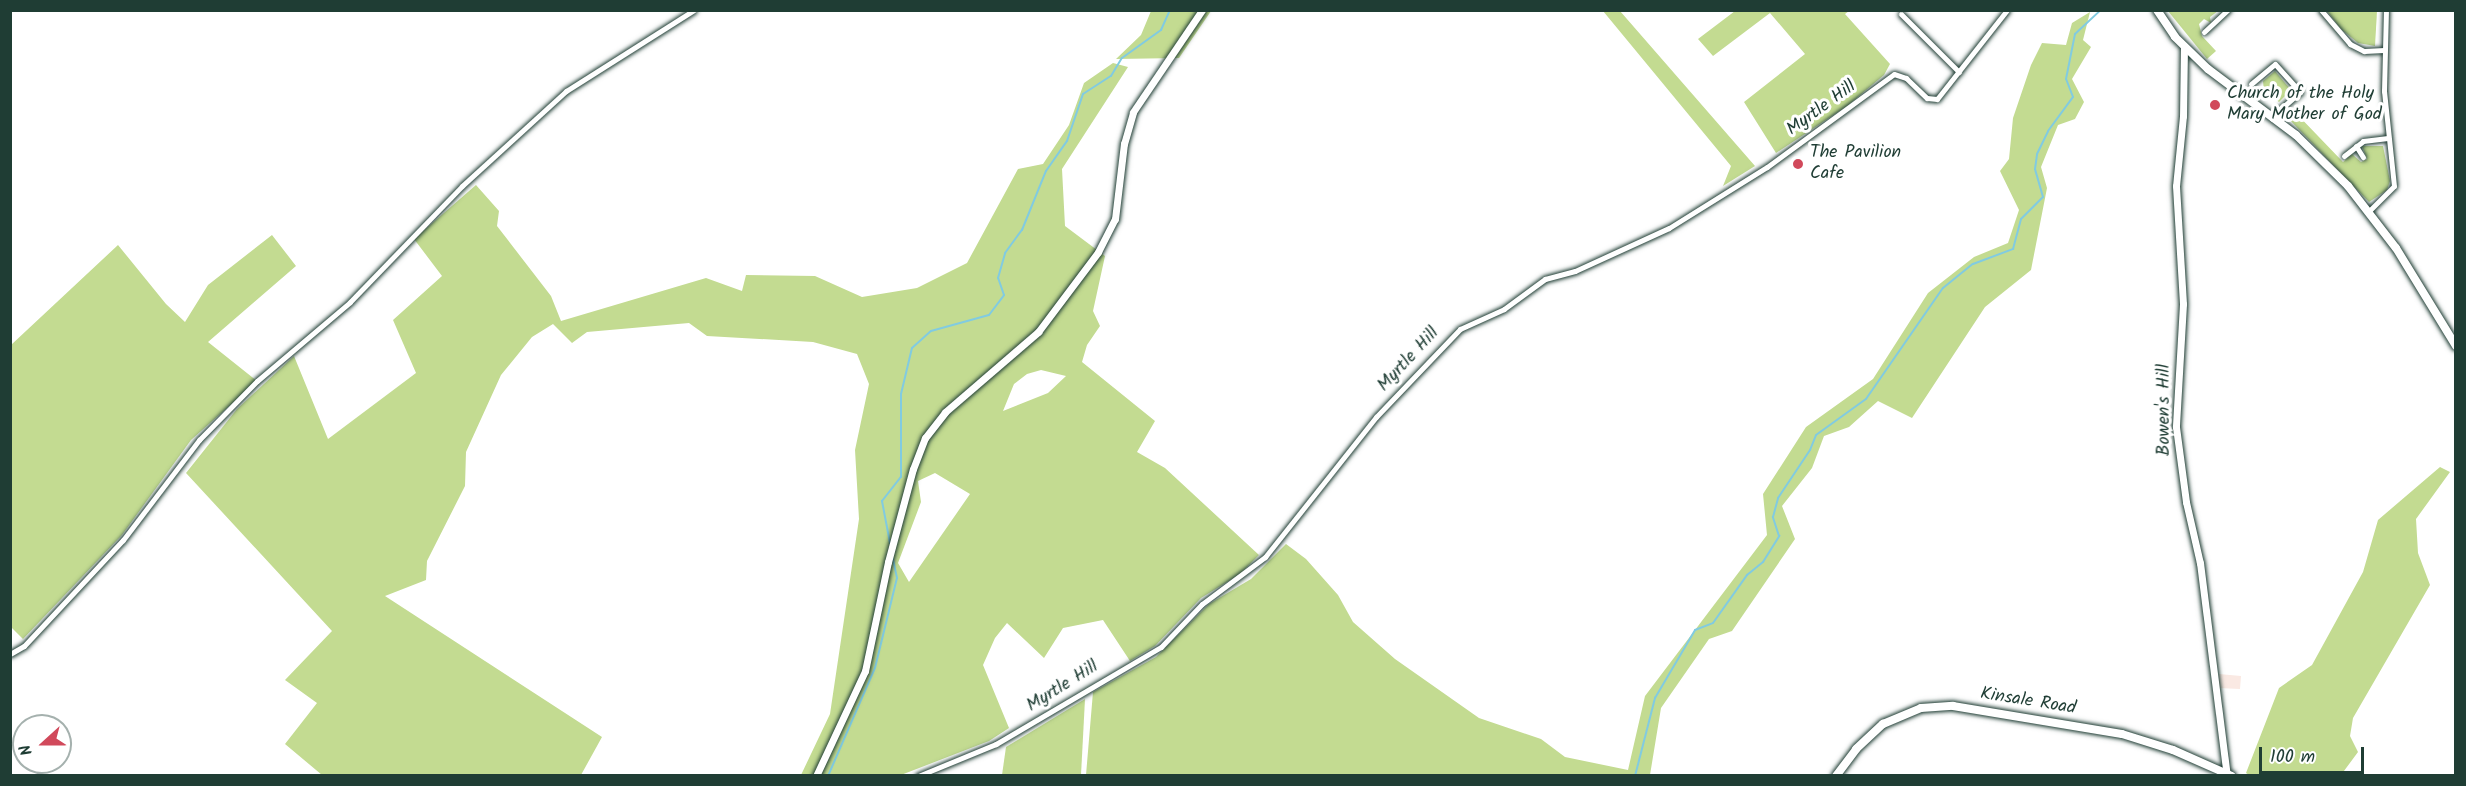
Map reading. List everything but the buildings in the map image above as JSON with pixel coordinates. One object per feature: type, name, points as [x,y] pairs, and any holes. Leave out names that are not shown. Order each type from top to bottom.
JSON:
[{"type":"main road","points":[[2157,10],[2184,46],[2313,151],[2369,211],[2418,280],[2456,346]]},
{"type":"main road","name":"Kinsale Road","points":[[1836,776],[1856,749],[1883,724],[1921,708],[1953,706],[2122,734],[2229,774]]},
{"type":"street","points":[[10,654],[24,646],[123,540],[199,441],[257,381],[350,302],[462,186],[566,91],[694,10]]},
{"type":"street","points":[[816,776],[865,671],[891,552],[913,469],[933,426],[1044,326],[1108,235],[1117,210],[1124,144],[1134,112],[1202,10]]},
{"type":"street","name":"Myrtle Hill","points":[[918,776],[996,744],[1156,651],[1202,604],[1265,557],[1376,417],[1460,329],[1504,309],[1545,279],[1575,271],[1669,228],[1767,167],[1890,77],[1906,78],[1932,100],[1941,95],[2007,10]]},
{"type":"street","points":[[2204,32],[2228,10]]},
{"type":"street","points":[[2321,10],[2350,44],[2364,51],[2384,50]]},
{"type":"street","points":[[2369,211],[2394,186],[2388,138],[2384,50],[2386,10]]},
{"type":"street","points":[[1901,14],[1959,72]]},
{"type":"street","name":"Bowen's Hill","points":[[2184,46],[2183,116],[2175,186],[2183,304],[2176,427],[2186,502],[2200,563],[2229,774]]},
{"type":"street","points":[[2263,87],[2253,82],[2275,64],[2300,92],[2272,116]]},
{"type":"street","points":[[2344,156],[2356,146],[2388,138]]},
{"type":"street","points":[[2356,146],[2363,157]]},
{"type":"shaded area","points":[[2219,674],[2241,676],[2240,689],[2218,688]]},
{"type":"green space","points":[[1151,11],[1211,11],[1179,58],[1116,59],[1141,35]]},
{"type":"green space","points":[[1603,11],[1620,11],[1755,166],[1723,186],[1731,166]]},
{"type":"green space","points":[[1735,11],[1849,11],[1845,14],[1890,64],[1884,75],[1847,106],[1776,153],[1744,102],[1805,54],[1770,13],[1713,56],[1698,39]]},
{"type":"green space","points":[[2168,11],[2218,11],[2210,17],[2211,23],[2204,19],[2199,24],[2202,36],[2216,51],[2207,59]]},
{"type":"green space","points":[[2327,11],[2377,11],[2375,46],[2358,43],[2341,29]]},
{"type":"green space","points":[[2090,12],[2083,40],[2091,47],[2072,79],[2084,102],[2075,119],[2058,125],[2041,167],[2047,188],[2031,270],[1985,307],[1912,418],[1878,401],[1849,427],[1824,436],[1812,468],[1782,506],[1795,539],[1732,631],[1709,639],[1661,708],[1650,775],[1086,775],[1093,692],[1156,657],[1209,604],[1251,579],[1286,544],[1306,559],[1338,595],[1353,622],[1395,659],[1479,718],[1541,739],[1565,757],[1628,770],[1645,696],[1767,535],[1763,494],[1806,427],[1873,379],[1928,293],[1974,257],[2008,243],[2019,210],[2000,171],[2009,159],[2013,118],[2031,65],[2042,43],[2066,45],[2072,23]]},
{"type":"green space","points":[[1113,63],[1128,67],[1062,169],[1065,226],[1105,256],[1093,311],[1100,326],[1087,345],[1082,362],[1155,421],[1137,452],[1165,468],[1259,555],[1240,574],[1201,598],[1155,646],[1130,661],[1103,620],[1063,628],[1044,658],[1007,623],[995,638],[983,665],[1009,728],[989,741],[901,775],[801,775],[830,714],[859,519],[855,450],[869,384],[857,354],[813,342],[707,336],[689,323],[587,332],[572,343],[553,324],[532,337],[501,375],[466,452],[465,486],[427,561],[426,580],[385,596],[602,737],[581,775],[322,775],[285,744],[317,703],[285,680],[332,631],[186,473],[237,409],[294,356],[328,439],[416,373],[393,320],[442,276],[414,239],[476,185],[499,211],[497,226],[551,296],[561,321],[706,278],[742,291],[746,275],[815,276],[862,297],[917,288],[967,263],[1018,169],[1043,164],[1069,125],[1084,83]],"holes":[[[1041,370],[1066,376],[1048,393],[1003,411],[1014,384],[1027,374]],[[935,473],[970,494],[909,582],[898,563],[921,502],[918,481]]]},
{"type":"green space","points":[[2275,71],[2291,90],[2279,102],[2264,91],[2263,81]]},
{"type":"green space","points":[[2293,110],[2343,162],[2352,154],[2361,162],[2367,159],[2362,146],[2383,146],[2390,181],[2387,190],[2369,202],[2287,117]]},
{"type":"green space","points":[[272,235],[296,266],[208,342],[257,381],[191,440],[122,535],[23,639],[11,627],[11,345],[118,245],[166,304],[185,322],[208,285]]},
{"type":"green space","points":[[2440,467],[2450,472],[2416,519],[2418,553],[2430,585],[2353,718],[2350,736],[2358,752],[2341,775],[2249,775],[2246,773],[2279,688],[2312,665],[2363,572],[2378,520]]},
{"type":"green space","points":[[1085,699],[1081,775],[1002,775],[1006,747]]},
{"type":"waterway","points":[[890,543],[882,501],[901,477],[901,394],[912,348],[931,331],[989,315],[1004,295],[998,278],[1005,253],[1022,230],[1046,171],[1067,141],[1083,94],[1111,76],[1122,58],[1161,30],[1170,10]]},
{"type":"waterway","points":[[1635,776],[1655,698],[1695,630],[1713,623],[1747,575],[1763,562],[1779,536],[1773,517],[1778,498],[1810,450],[1816,435],[1866,399],[1943,288],[1973,264],[2013,249],[2021,219],[2043,197],[2035,169],[2037,154],[2048,131],[2073,97],[2066,79],[2075,34],[2101,10]]},
{"type":"waterway","points":[[828,776],[875,668],[897,578],[892,554]]},
{"type":"place","name":"Church of the Holy Mary Mother of God","points":[[2215,105]]},
{"type":"place","name":"The Pavilion Cafe","points":[[1798,164]]}]
